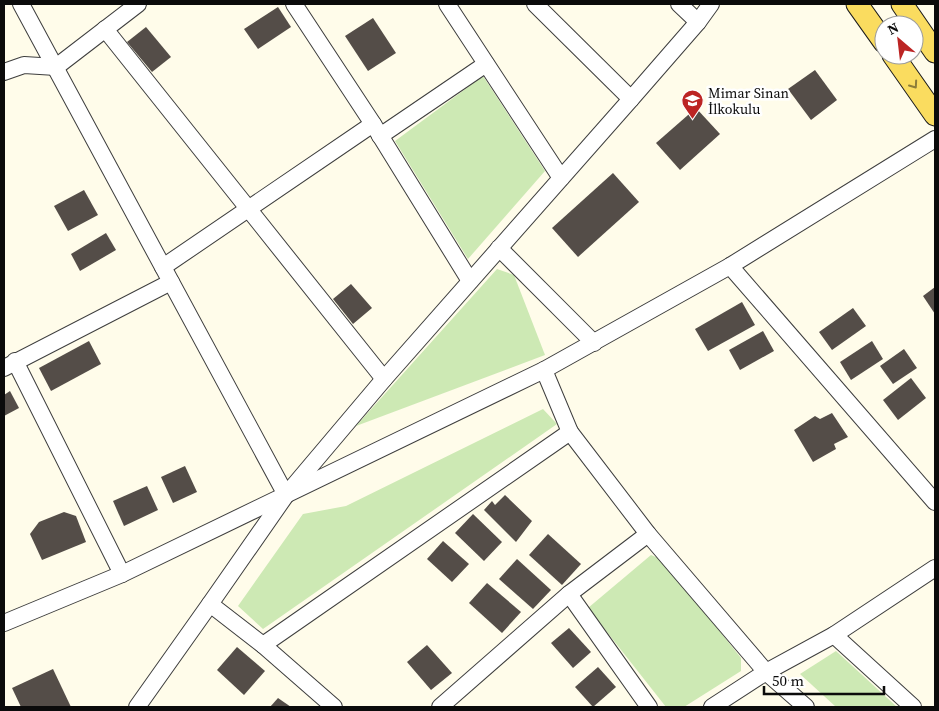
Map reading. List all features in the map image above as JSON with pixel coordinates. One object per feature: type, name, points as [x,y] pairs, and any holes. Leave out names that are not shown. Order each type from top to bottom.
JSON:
[{"type":"main road","points":[[857,4],[874,28]]},
{"type":"main road","points":[[902,4],[935,52]]},
{"type":"main road","points":[[900,65],[935,115]]},
{"type":"street","points":[[21,4],[286,495]]},
{"type":"street","points":[[4,72],[24,65],[56,68],[138,4]]},
{"type":"street","points":[[294,4],[377,130],[470,281]]},
{"type":"street","points":[[447,4],[560,178]]},
{"type":"street","points":[[535,4],[631,99]]},
{"type":"street","points":[[679,4],[698,22]]},
{"type":"street","points":[[137,707],[286,495],[384,379],[698,22],[711,4]]},
{"type":"street","points":[[105,29],[384,379]]},
{"type":"street","points":[[122,574],[9,365],[167,274],[248,209],[486,64]]},
{"type":"street","points":[[4,623],[122,574],[544,370],[730,266],[935,139]]},
{"type":"street","points":[[499,248],[594,343]]},
{"type":"street","points":[[730,266],[935,502]]},
{"type":"street","points":[[544,370],[570,432],[648,534],[766,672],[806,707]]},
{"type":"street","points":[[263,645],[570,432]]},
{"type":"street","points":[[440,707],[569,594],[648,534]]},
{"type":"street","points":[[712,707],[766,672],[834,635],[935,568]]},
{"type":"street","points":[[569,594],[649,707]]},
{"type":"street","points":[[210,604],[263,645],[334,707]]},
{"type":"street","points":[[834,635],[912,707]]},
{"type":"green space","points":[[483,76],[545,171],[468,259],[395,141]]},
{"type":"green space","points":[[497,269],[514,275],[545,355],[356,426]]},
{"type":"green space","points":[[543,409],[557,424],[263,629],[238,606],[303,514],[346,506]]},
{"type":"green space","points":[[651,555],[663,560],[741,658],[741,671],[684,707],[666,707],[588,608]]},
{"type":"green space","points":[[836,651],[897,707],[836,707],[800,674]]},
{"type":"building","points":[[278,7],[291,27],[258,49],[244,29]]},
{"type":"building","points":[[373,18],[396,53],[368,71],[345,36]]},
{"type":"building","points":[[146,27],[171,57],[152,72],[127,42]]},
{"type":"building","points":[[815,70],[837,100],[811,120],[788,89]]},
{"type":"building","points":[[696,108],[720,134],[680,170],[656,143]]},
{"type":"building","points":[[613,173],[639,202],[578,257],[552,228]]},
{"type":"building","points":[[84,190],[98,215],[68,231],[54,206]]},
{"type":"building","points":[[106,233],[116,250],[80,271],[71,254]]},
{"type":"building","points":[[351,284],[372,308],[353,324],[333,299]]},
{"type":"building","points":[[935,287],[935,314],[923,296]]},
{"type":"building","points":[[742,302],[755,325],[708,351],[695,329]]},
{"type":"building","points":[[853,308],[866,326],[832,350],[819,332]]},
{"type":"building","points":[[763,331],[774,351],[740,370],[729,350]]},
{"type":"building","points":[[89,341],[101,364],[51,391],[39,368]]},
{"type":"building","points":[[872,341],[883,359],[851,380],[840,362]]},
{"type":"building","points":[[904,349],[917,368],[893,384],[880,366]]},
{"type":"building","points":[[911,378],[926,398],[898,420],[883,400]]},
{"type":"building","points":[[10,391],[19,408],[4,416],[4,395]]},
{"type":"building","points":[[832,413],[848,437],[834,444],[836,449],[813,462],[794,430],[815,416],[820,419]]},
{"type":"building","points":[[185,466],[197,492],[173,503],[161,477]]},
{"type":"building","points":[[147,486],[158,510],[124,526],[113,501]]},
{"type":"building","points":[[505,495],[532,521],[516,542],[484,510],[492,501],[495,505]]},
{"type":"building","points":[[64,512],[76,516],[86,542],[42,560],[30,534],[39,522]]},
{"type":"building","points":[[473,514],[502,542],[484,561],[455,533]]},
{"type":"building","points":[[548,534],[581,564],[562,585],[529,555]]},
{"type":"building","points":[[443,541],[469,564],[452,582],[427,559]]},
{"type":"building","points":[[517,559],[551,590],[533,609],[499,579]]},
{"type":"building","points":[[487,583],[521,612],[502,633],[469,603]]},
{"type":"building","points":[[569,628],[591,652],[573,668],[551,643]]},
{"type":"building","points":[[427,645],[452,673],[431,690],[407,662]]},
{"type":"building","points":[[237,647],[265,671],[244,695],[217,670]]},
{"type":"building","points":[[598,667],[616,687],[593,707],[575,687]]},
{"type":"building","points":[[53,669],[71,707],[21,707],[12,688]]},
{"type":"building","points":[[278,698],[291,707],[270,707]]},
{"type":"place","name":"Mimar Sinan İlkokulu","points":[[692,120]]}]
